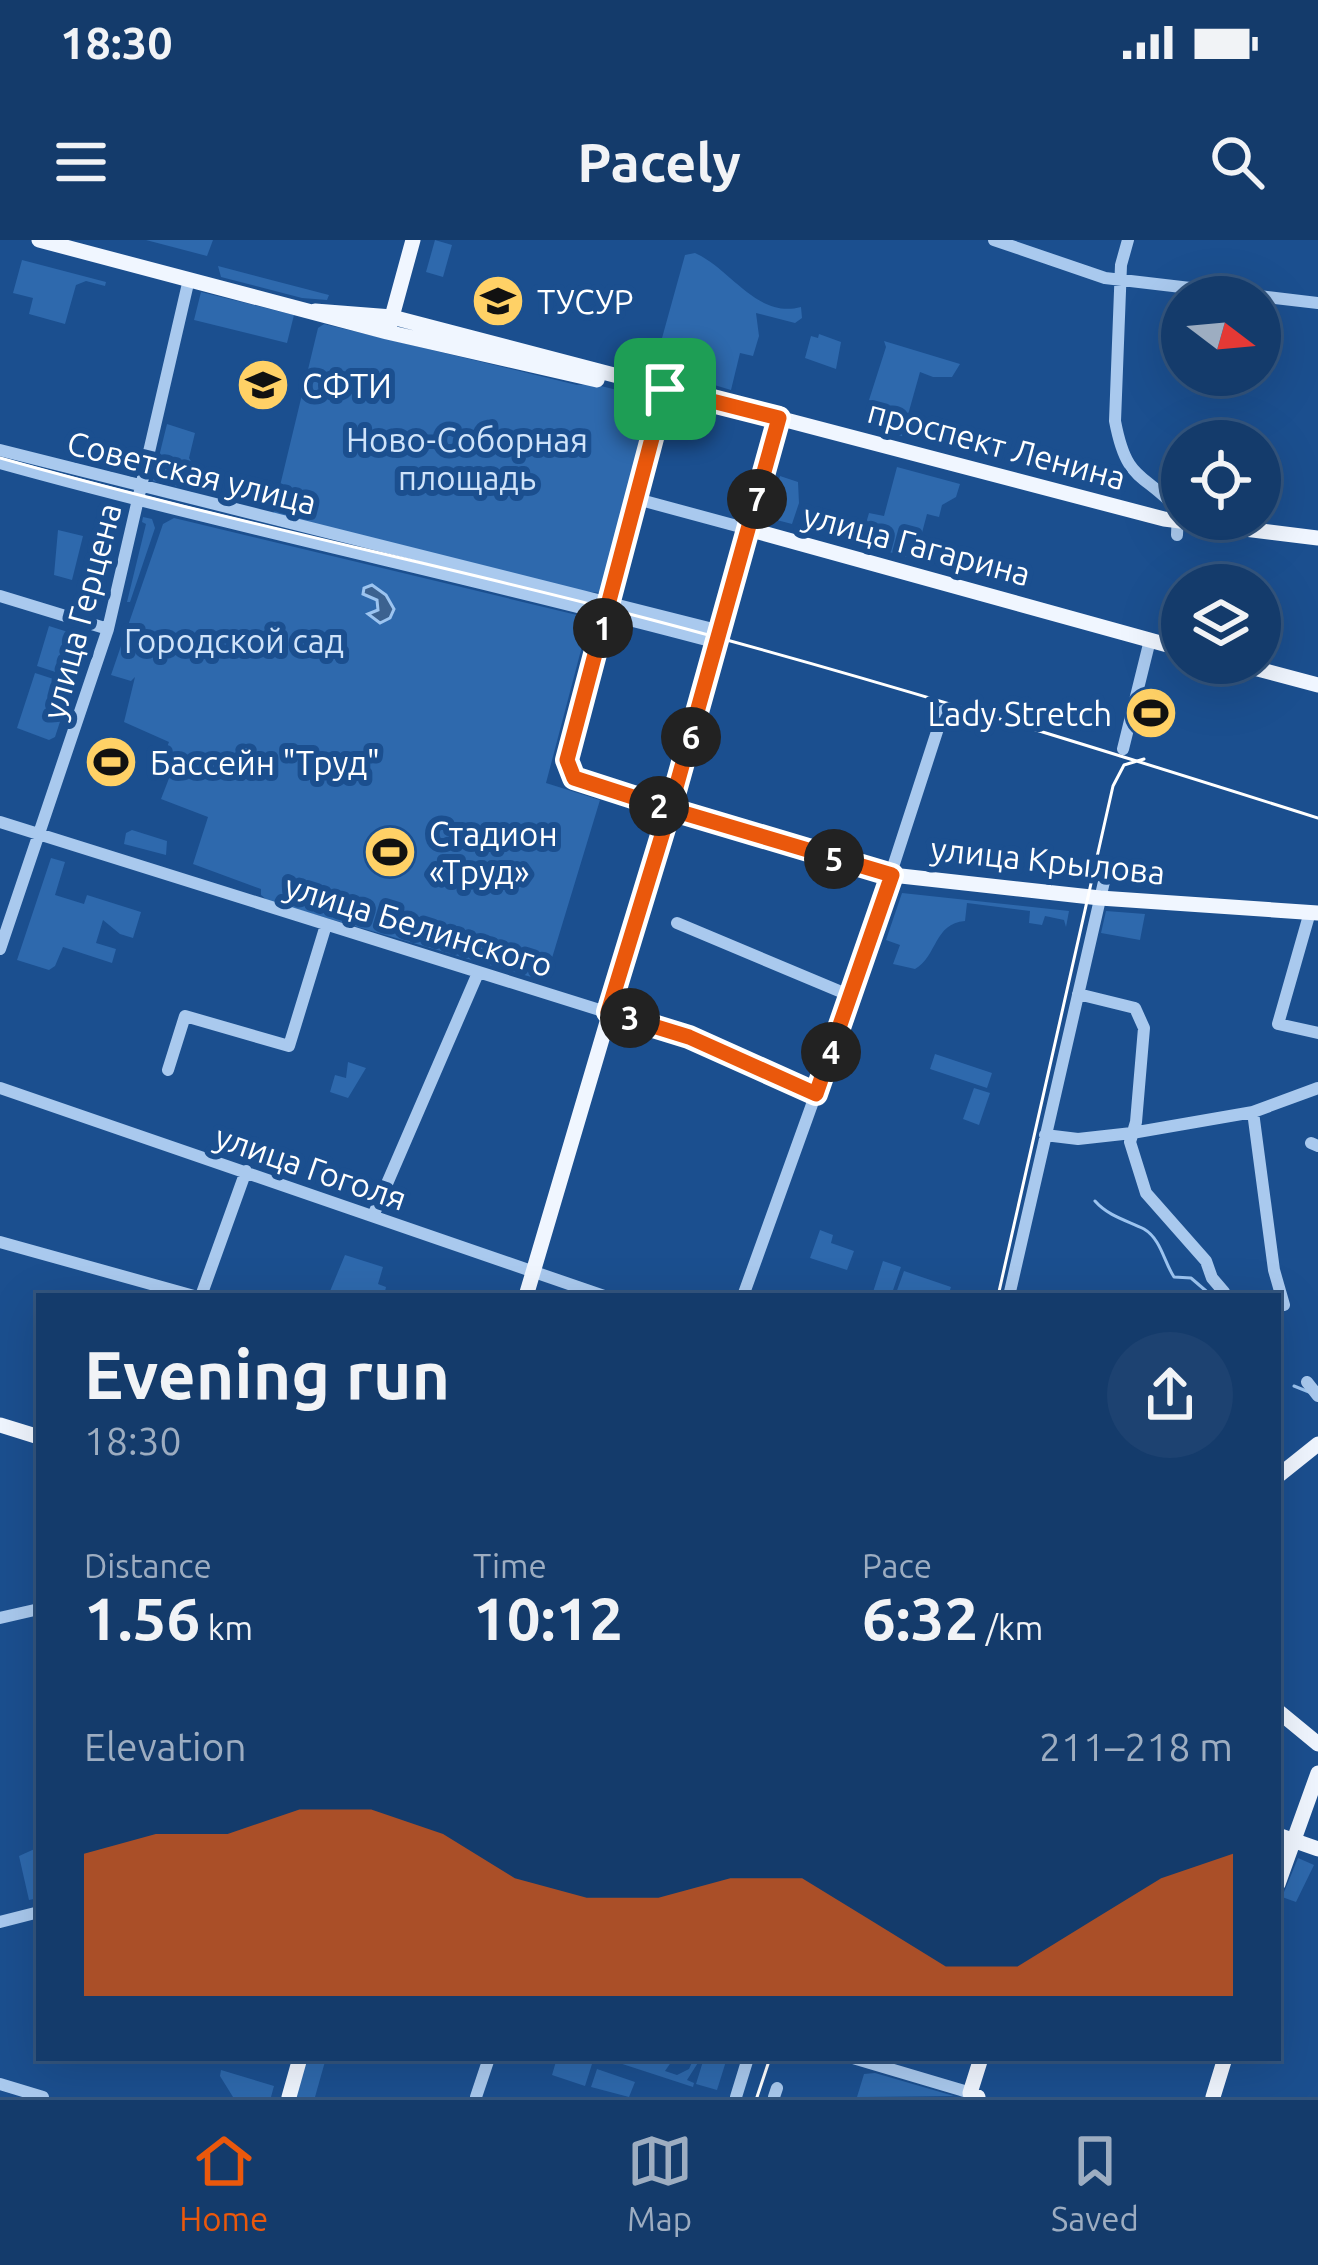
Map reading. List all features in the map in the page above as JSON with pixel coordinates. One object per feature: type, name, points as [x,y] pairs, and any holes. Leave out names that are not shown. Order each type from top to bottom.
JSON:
[{"type":"main road","name":"проспект Ленина","points":[[39,240],[315,311],[665,389],[1161,516]]},
{"type":"main road","points":[[389,325],[413,240]]},
{"type":"main road","points":[[527,1293],[720,637],[779,418]]},
{"type":"main road","name":"улица Гагарина","points":[[748,530],[1161,643]]},
{"type":"main road","name":"проспект Ленина","points":[[1281,533],[1318,538]]},
{"type":"main road","points":[[1281,675],[1318,685]]},
{"type":"main road","name":"улица Крылова","points":[[670,809],[892,875],[1100,898],[1314,913]]},
{"type":"main road","points":[[0,1425],[36,1436]]},
{"type":"main road","points":[[1281,1473],[1318,1444]]},
{"type":"main road","points":[[1281,1713],[1318,1744]]},
{"type":"main road","points":[[1318,1773],[1285,1838],[1318,1849]]},
{"type":"main road","points":[[289,2097],[299,2061]]},
{"type":"main road","points":[[972,2096],[980,2061]]},
{"type":"main road","points":[[1213,2097],[1224,2061]]},
{"type":"street","points":[[994,240],[1120,279],[1318,303]]},
{"type":"street","points":[[1128,240],[1120,279],[1114,421],[1135,476],[1161,503]]},
{"type":"street","name":"улица Герцена","points":[[0,949],[108,629],[189,279]]},
{"type":"street","points":[[608,607],[665,389]]},
{"type":"street","name":"Советская улица","points":[[0,450],[140,495]]},
{"type":"street","name":"Советская улица","points":[[0,463],[720,637]]},
{"type":"street","name":"улица Гагарина","points":[[637,499],[748,530]]},
{"type":"street","points":[[0,596],[108,629]]},
{"type":"street","name":"улица Крылова","points":[[608,607],[567,760],[571,776],[670,809]]},
{"type":"street","points":[[1124,749],[1150,640]]},
{"type":"street","points":[[744,1293],[851,996],[944,710]]},
{"type":"street","name":"улица Белинского","points":[[0,822],[689,1037],[816,1094]]},
{"type":"street","points":[[1010,1293],[1106,873]]},
{"type":"street","points":[[1314,913],[1278,1024],[1318,1033]]},
{"type":"street","points":[[677,923],[851,996]]},
{"type":"street","points":[[168,1070],[185,1016],[289,1046],[326,925]]},
{"type":"street","points":[[373,1216],[478,973]]},
{"type":"street","points":[[1078,994],[1135,1008],[1144,1028],[1130,1142],[1146,1193],[1206,1261],[1223,1292]]},
{"type":"street","name":"улица Гоголя","points":[[0,1088],[595,1293]]},
{"type":"street","points":[[1045,1136],[1132,1133],[1252,1112],[1318,1088]]},
{"type":"street","points":[[1252,1112],[1281,1293]]},
{"type":"street","points":[[198,1293],[246,1171]]},
{"type":"street","points":[[0,1242],[186,1293]]},
{"type":"street","points":[[1281,1294],[1284,1305]]},
{"type":"street","points":[[1307,1382],[1318,1396]]},
{"type":"street","points":[[0,1618],[36,1610]]},
{"type":"street","points":[[0,1922],[36,1913]]},
{"type":"street","points":[[476,2097],[488,2061]]},
{"type":"street","points":[[736,2097],[747,2061]]},
{"type":"street","points":[[862,2061],[972,2096]]},
{"type":"street","points":[[0,2084],[43,2097]]},
{"type":"green space","points":[[146,240],[213,240],[207,256]]},
{"type":"green space","points":[[435,240],[452,245],[443,277],[426,272]]},
{"type":"green space","points":[[695,253],[771,306],[801,307],[802,318],[795,323],[756,313],[759,336],[753,356],[740,353],[731,390],[654,367],[685,255]]},
{"type":"green space","points":[[22,260],[106,282],[105,286],[86,281],[76,285],[65,324],[29,314],[33,298],[13,293]]},
{"type":"green space","points":[[218,266],[329,295],[327,300],[302,298],[221,277]]},
{"type":"green space","points":[[201,292],[294,315],[287,343],[194,320]]},
{"type":"green space","name":"Ново-Соборная площадь","points":[[324,324],[649,398],[652,410],[602,593],[273,515],[318,328]]},
{"type":"green space","points":[[819,334],[841,342],[836,369],[805,358],[811,336],[818,338]]},
{"type":"green space","points":[[884,341],[960,364],[952,377],[920,372],[902,436],[884,431],[888,414],[873,410],[875,402],[869,400]]},
{"type":"green space","points":[[167,424],[195,433],[189,458],[200,476],[196,491],[153,481]]},
{"type":"green space","points":[[897,467],[960,484],[956,497],[942,505],[939,517],[927,514],[915,559],[860,544],[869,513],[884,516]]},
{"type":"green space","points":[[780,476],[798,482],[799,503],[792,524],[769,518]]},
{"type":"green space","points":[[143,517],[152,519],[155,528],[127,602],[146,524]]},
{"type":"green space","name":"Городской сад","points":[[174,518],[577,615],[578,625],[586,631],[546,783],[600,800],[545,981],[268,901],[261,889],[193,864],[208,817],[161,799],[173,768],[168,766],[172,754],[165,752],[169,742],[124,722],[135,677],[131,681],[111,675],[163,524]]},
{"type":"green space","points":[[58,530],[83,536],[72,580],[54,575]]},
{"type":"green space","points":[[49,626],[87,638],[74,678],[37,666]]},
{"type":"green space","points":[[35,673],[72,685],[55,737],[49,740],[17,728]]},
{"type":"green space","points":[[132,830],[167,841],[166,855],[124,844],[126,833]]},
{"type":"green space","points":[[51,858],[65,862],[55,895],[84,904],[87,895],[141,912],[133,938],[103,920],[96,943],[116,949],[112,963],[63,947],[49,970],[17,960]]},
{"type":"green space","points":[[902,893],[1069,911],[1066,927],[1064,920],[1045,916],[1042,925],[1029,923],[1030,911],[967,903],[965,921],[947,928],[915,969],[893,964],[900,945],[886,940]]},
{"type":"green space","points":[[1106,911],[1145,914],[1140,940],[1101,933]]},
{"type":"green space","points":[[935,1054],[992,1073],[987,1088],[930,1069]]},
{"type":"green space","points":[[348,1062],[366,1068],[348,1098],[330,1092],[335,1075],[346,1078]]},
{"type":"green space","points":[[974,1088],[990,1093],[979,1125],[963,1119]]},
{"type":"green space","points":[[820,1230],[833,1235],[831,1243],[854,1251],[847,1270],[810,1258]]},
{"type":"green space","points":[[345,1255],[383,1267],[378,1284],[386,1287],[385,1293],[329,1293]]},
{"type":"green space","points":[[883,1261],[901,1267],[892,1293],[873,1292]]},
{"type":"green space","points":[[904,1271],[951,1287],[949,1293],[896,1293]]},
{"type":"green space","points":[[36,1848],[36,1899],[29,1900],[19,1856]]},
{"type":"green space","points":[[1298,1858],[1314,1865],[1296,1902],[1282,1897]]},
{"type":"green space","points":[[306,2061],[325,2061],[315,2097],[295,2097]]},
{"type":"green space","points":[[556,2061],[592,2064],[585,2086],[552,2075]]},
{"type":"green space","points":[[613,2061],[672,2061],[665,2071],[677,2075],[699,2061],[687,2080],[693,2087]]},
{"type":"green space","points":[[703,2061],[726,2061],[717,2090],[696,2084]]},
{"type":"green space","points":[[597,2069],[635,2082],[629,2097],[591,2087]]},
{"type":"green space","points":[[221,2070],[274,2086],[271,2097],[233,2097]]},
{"type":"green space","points":[[864,2074],[954,2096],[857,2097]]},
{"type":"shaded area","points":[[372,585],[394,609],[380,623],[368,614],[378,610],[377,600],[363,594]]},
{"type":"waterway","points":[[1095,1201],[1150,1233],[1174,1277],[1191,1278],[1208,1293]]},
{"type":"waterway","points":[[1294,1386],[1309,1392]]},
{"type":"tram line","points":[[0,458],[699,632],[1318,818]]},
{"type":"tram line","points":[[999,1293],[1113,786],[1124,765],[1144,759]]},
{"type":"tram line","points":[[757,2097],[769,2061]]},
{"type":"place","name":"ТУСУР","points":[[498,301]]},
{"type":"place","name":"СФТИ","points":[[263,385]]},
{"type":"place","name":"Lady Stretch","points":[[1151,713]]},
{"type":"place","name":"Бассейн \"Труд\"","points":[[111,762]]},
{"type":"place","name":"Стадион «Труд»","points":[[390,852]]},
{"type":"route","points":[[665,389],[567,760],[574,778],[670,809],[608,1012],[689,1037],[816,1094],[892,875],[670,809],[779,418],[665,389]]}]
